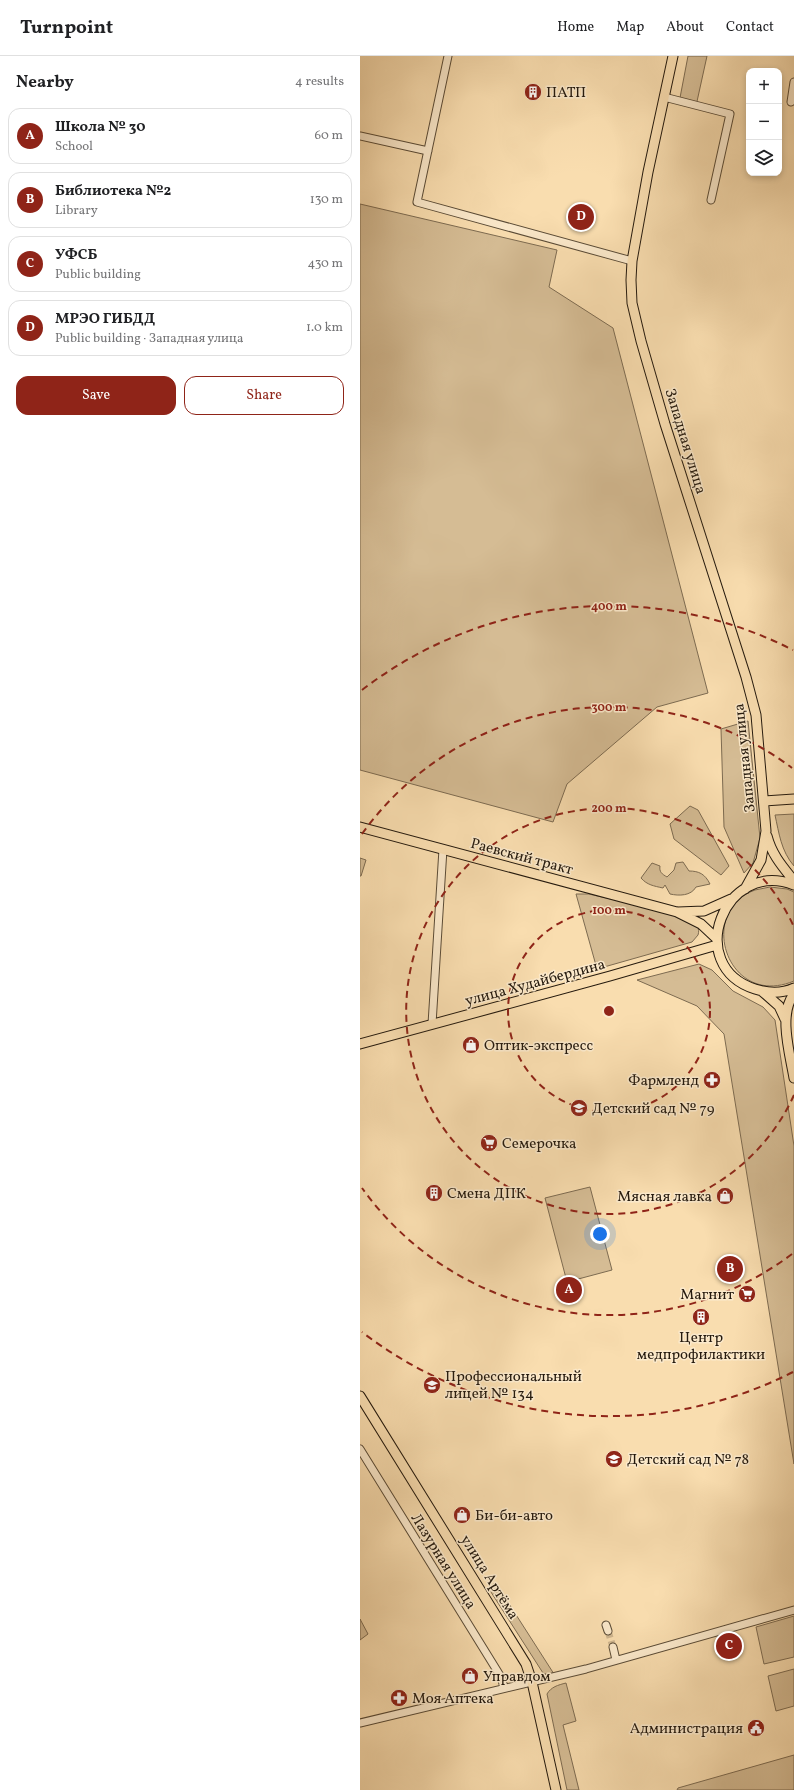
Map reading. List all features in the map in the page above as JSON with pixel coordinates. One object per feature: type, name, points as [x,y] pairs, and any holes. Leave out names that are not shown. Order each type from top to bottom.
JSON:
[{"type":"main road","name":"Западная улица","points":[[673,56],[648,172],[632,261],[632,303],[641,341],[665,424],[746,677],[754,707],[766,831],[773,853],[794,881]]},
{"type":"main road","points":[[764,801],[794,799]]},
{"type":"main road","name":"Раевский тракт","points":[[360,827],[677,912],[701,924],[717,942]]},
{"type":"main road","name":"Западная улица","points":[[745,889],[760,860],[766,831]]},
{"type":"main road","points":[[794,885],[773,881],[754,884],[734,897],[724,910],[719,922],[717,942],[722,961],[729,972],[749,987],[763,992],[776,993],[794,988]]},
{"type":"main road","name":"Раевский тракт","points":[[677,912],[704,911],[734,897]]},
{"type":"main road","name":"улица Худайбердина","points":[[360,1044],[610,976],[717,942]]},
{"type":"main road","points":[[763,992],[779,1006],[785,1018],[794,1078]]},
{"type":"main road","points":[[785,1018],[788,1006],[794,994]]},
{"type":"main road","name":"улица Артёма","points":[[360,1396],[517,1647],[526,1664],[532,1682],[556,1790]]},
{"type":"street","points":[[448,56],[417,202],[632,261]]},
{"type":"street","points":[[791,102],[794,82]]},
{"type":"street","points":[[664,97],[730,114],[711,200]]},
{"type":"street","points":[[360,136],[428,151]]},
{"type":"street","points":[[432,1024],[443,849]]},
{"type":"street","name":"Лазурная улица","points":[[360,1449],[502,1677],[504,1687]]},
{"type":"street","points":[[360,1723],[504,1687],[532,1682],[794,1610]]},
{"type":"street","points":[[613,1647],[616,1660]]},
{"type":"shaded area","points":[[688,56],[707,56],[696,106],[679,103]]},
{"type":"shaded area","points":[[360,204],[557,250],[549,287],[613,328],[708,693],[657,707],[567,784],[553,822],[360,770]]},
{"type":"shaded area","points":[[748,721],[760,838],[753,863],[744,873],[724,827],[721,729]]},
{"type":"shaded area","points":[[690,806],[698,810],[729,866],[721,875],[674,839],[670,824]]},
{"type":"shaded area","points":[[794,814],[794,866],[783,848],[775,815]]},
{"type":"shaded area","points":[[360,858],[366,860],[361,876],[360,876]]},
{"type":"shaded area","points":[[683,862],[689,871],[701,874],[710,884],[696,887],[688,894],[677,895],[670,894],[665,885],[663,888],[654,886],[648,884],[641,878],[652,863],[660,866],[661,873],[667,877],[674,870],[676,863]]},
{"type":"shaded area","points":[[770,887],[787,889],[794,892],[794,981],[771,986],[751,982],[737,970],[727,954],[724,935],[727,917],[737,901],[755,890]]},
{"type":"shaded area","points":[[576,894],[589,894],[646,907],[690,921],[697,926],[699,930],[698,935],[692,942],[597,969]]},
{"type":"shaded area","points":[[699,964],[712,970],[733,991],[763,1007],[775,1020],[794,1146],[794,1464],[724,1034],[697,1006],[637,980]]},
{"type":"shaded area","points":[[590,1187],[612,1270],[567,1282],[545,1198]]},
{"type":"shaded area","points":[[495,1582],[554,1674],[549,1675],[543,1673],[489,1589]]},
{"type":"shaded area","points":[[794,1616],[794,1657],[764,1664],[756,1627]]},
{"type":"shaded area","points":[[360,1619],[368,1634],[360,1640]]},
{"type":"shaded area","points":[[794,1669],[794,1706],[776,1711],[768,1676]]},
{"type":"shaded area","points":[[566,1683],[576,1721],[563,1725],[579,1790],[567,1790],[547,1694],[553,1688]]},
{"type":"shaded area","points":[[794,1755],[794,1790],[677,1790],[678,1788]]},
{"type":"tunnel","points":[[608,1631],[613,1647]]},
{"type":"place","name":"ПАТП","points":[[533,92]]},
{"type":"place","name":"МРЭО ГИБДД","points":[[581,217]]},
{"type":"place","name":"Оптик-экспресс","points":[[471,1045]]},
{"type":"place","name":"Фармленд","points":[[712,1080]]},
{"type":"place","name":"Детский сад № 79","points":[[579,1108]]},
{"type":"place","name":"Семерочка","points":[[489,1143]]},
{"type":"place","name":"Смена ДПК","points":[[434,1193]]},
{"type":"place","name":"Мясная лавка","points":[[725,1196]]},
{"type":"place","name":"Библиотека №2","points":[[730,1269]]},
{"type":"place","name":"Школа № 30","points":[[569,1290]]},
{"type":"place","name":"Магнит","points":[[747,1294]]},
{"type":"place","name":"Центр медпрофилактики","points":[[701,1317]]},
{"type":"place","name":"Профессиональный лицей № 134","points":[[432,1385]]},
{"type":"place","name":"Детский сад № 78","points":[[614,1459]]},
{"type":"place","name":"Би-би-авто","points":[[462,1515]]},
{"type":"place","name":"УФСБ","points":[[729,1646]]},
{"type":"place","name":"Управдом","points":[[470,1676]]},
{"type":"place","name":"Моя Аптека","points":[[399,1698]]},
{"type":"place","name":"Администрация","points":[[756,1728]]}]
